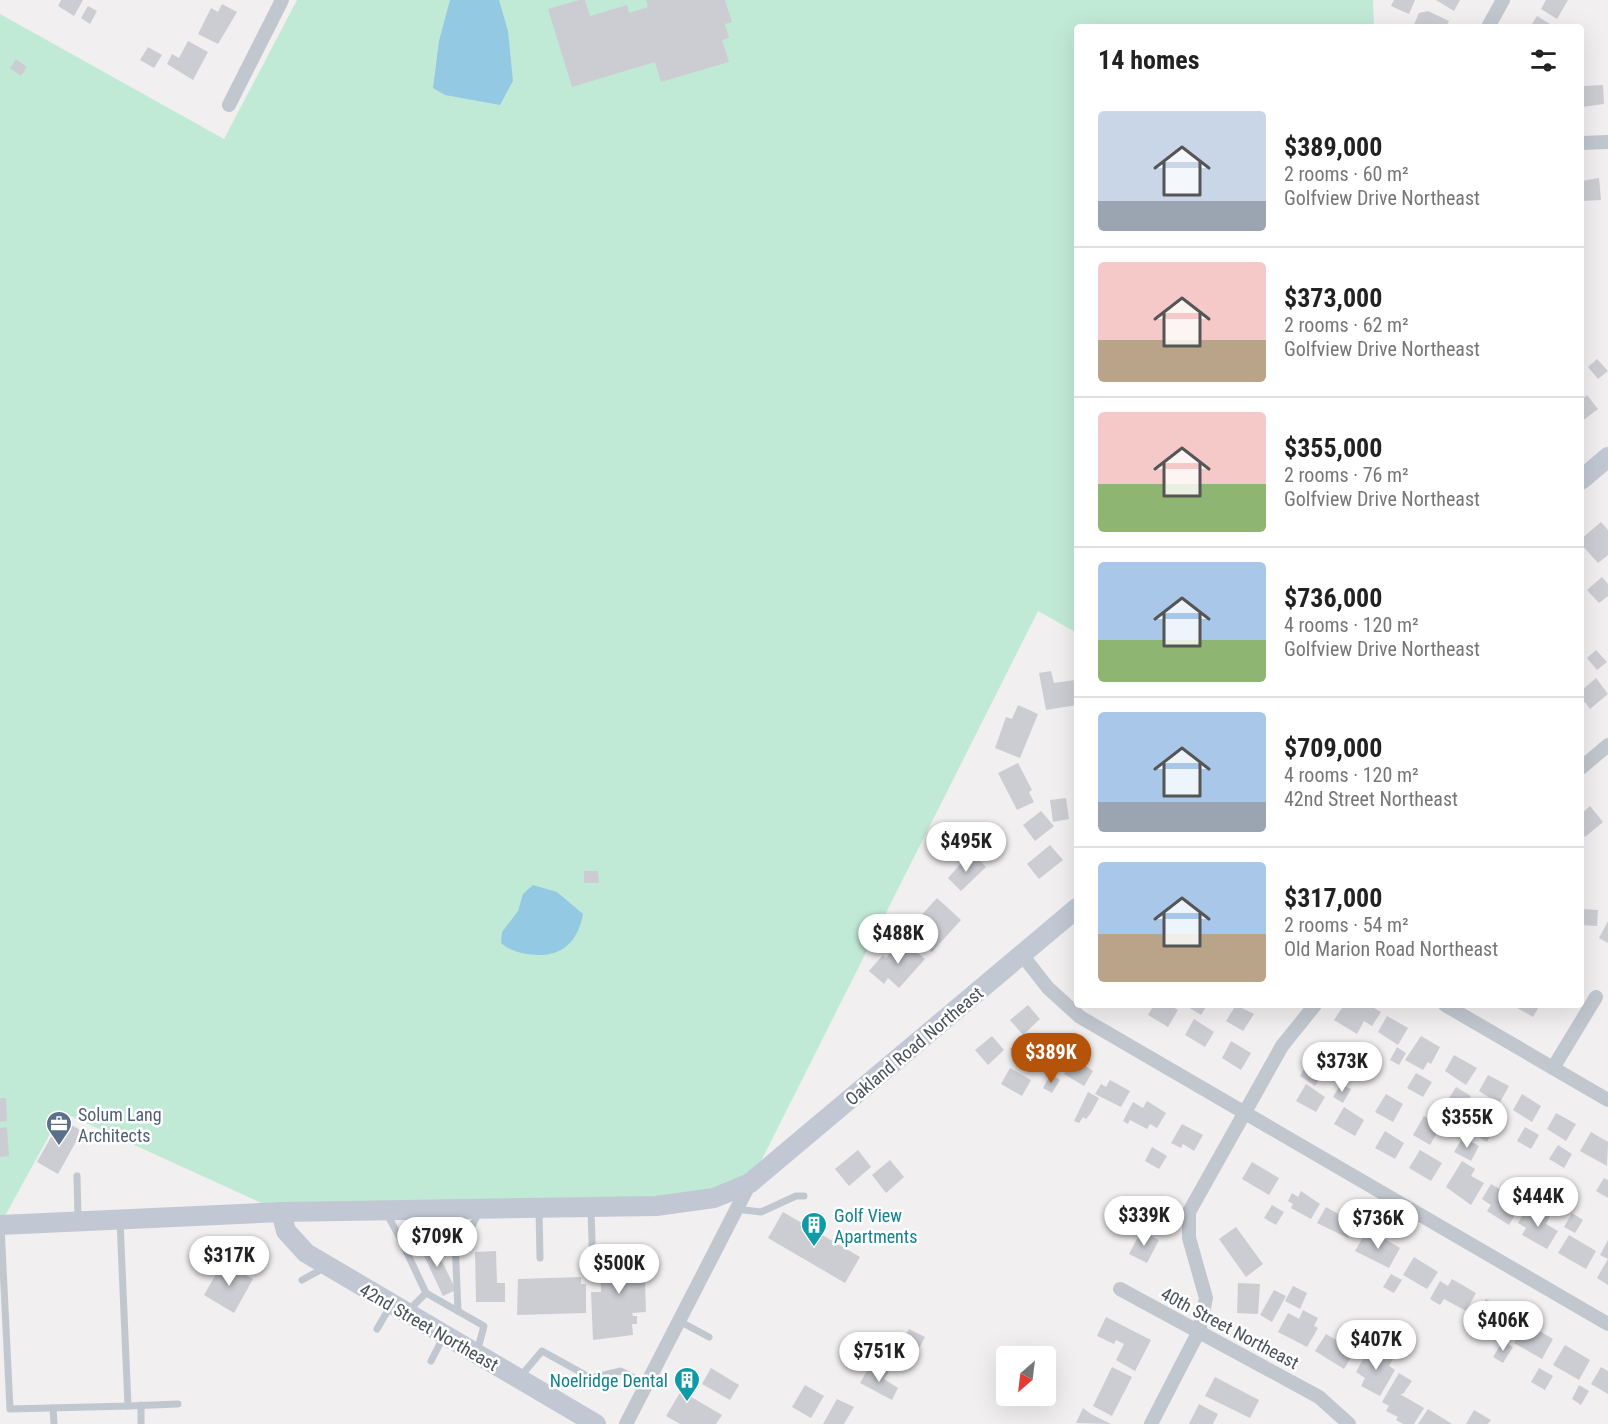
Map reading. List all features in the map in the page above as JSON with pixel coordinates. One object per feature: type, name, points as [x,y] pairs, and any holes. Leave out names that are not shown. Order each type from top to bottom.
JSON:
[{"type":"main road","points":[[1584,477],[1608,457]]},
{"type":"main road","name":"Oakland Road Northeast","points":[[0,1225],[281,1212],[656,1206],[714,1198],[750,1183],[1023,956],[1074,911]]},
{"type":"main road","name":"42nd Street Northeast","points":[[281,1212],[286,1231],[306,1253],[399,1310],[596,1424]]},
{"type":"street","points":[[228,105],[282,0]]},
{"type":"street","points":[[1490,24],[1503,0]]},
{"type":"street","points":[[1584,143],[1608,142]]},
{"type":"street","points":[[1584,765],[1608,745]]},
{"type":"street","points":[[1023,956],[1048,988],[1080,1017],[1608,1324]]},
{"type":"street","points":[[1553,1068],[1596,996]]},
{"type":"street","points":[[1150,1424],[1199,1331],[1206,1298],[1188,1238],[1189,1212],[1282,1046],[1313,1008]]},
{"type":"street","points":[[1450,1008],[1608,1100]]},
{"type":"street","points":[[626,1424],[750,1183]]},
{"type":"street","name":"40th Street Northeast","points":[[1120,1289],[1319,1397],[1349,1424]]},
{"type":"lane","points":[[77,1176],[78,1220]]},
{"type":"lane","points":[[736,1209],[761,1212],[796,1196],[804,1196]]},
{"type":"lane","points":[[591,1207],[593,1271]]},
{"type":"lane","points":[[540,1208],[540,1258]]},
{"type":"lane","points":[[401,1240],[465,1240],[480,1209]]},
{"type":"lane","points":[[384,1210],[426,1293],[484,1326],[476,1354]]},
{"type":"lane","points":[[120,1218],[128,1406]]},
{"type":"lane","points":[[0,1225],[10,1410]]},
{"type":"lane","points":[[455,1240],[458,1311]]},
{"type":"lane","points":[[302,1280],[327,1267]]},
{"type":"lane","points":[[377,1329],[399,1310],[426,1293]]},
{"type":"lane","points":[[679,1321],[709,1337]]},
{"type":"lane","points":[[431,1361],[444,1336]]},
{"type":"lane","points":[[518,1379],[542,1350],[591,1378],[621,1371],[646,1384]]},
{"type":"lane","points":[[0,1410],[178,1404]]},
{"type":"lane","points":[[141,1405],[141,1424]]},
{"type":"lane","points":[[53,1408],[54,1424]]},
{"type":"green space","points":[[297,0],[1373,0],[1374,24],[1074,24],[1074,631],[1038,611],[750,1183],[714,1198],[281,1212],[62,1112],[0,1225],[0,14],[224,139]]},
{"type":"water","points":[[450,0],[499,0],[508,31],[513,81],[500,105],[445,95],[433,88],[439,41]]},
{"type":"water","points":[[533,885],[557,892],[583,914],[571,942],[557,952],[527,954],[501,943],[502,932],[518,911],[523,894]]},
{"type":"building","points":[[61,0],[83,0],[74,16],[58,6]]},
{"type":"building","points":[[585,0],[590,16],[627,5],[629,13],[648,7],[646,0],[725,0],[732,22],[725,24],[729,38],[722,40],[729,62],[661,82],[655,62],[572,87],[548,9]]},
{"type":"building","points":[[1394,0],[1415,0],[1409,14],[1391,6]]},
{"type":"building","points":[[1436,0],[1460,0],[1454,11]]},
{"type":"building","points":[[1546,0],[1568,0],[1557,19],[1541,9]]},
{"type":"building","points":[[222,4],[237,12],[218,44],[198,34],[211,8],[218,12]]},
{"type":"building","points":[[88,6],[97,11],[90,24],[81,18]]},
{"type":"building","points":[[1428,11],[1449,21],[1448,24],[1414,24],[1419,13]]},
{"type":"building","points":[[1537,16],[1550,24],[1532,24]]},
{"type":"building","points":[[188,41],[208,52],[193,80],[167,64],[172,54],[179,58]]},
{"type":"building","points":[[148,47],[162,55],[154,68],[140,60]]},
{"type":"building","points":[[16,59],[27,67],[21,76],[10,68]]},
{"type":"building","points":[[1603,85],[1604,104],[1584,107],[1584,86]]},
{"type":"building","points":[[1599,178],[1601,200],[1584,201],[1584,180]]},
{"type":"building","points":[[1597,359],[1608,371],[1598,379],[1588,367]]},
{"type":"building","points":[[1587,395],[1598,409],[1584,420],[1584,398]]},
{"type":"building","points":[[1601,522],[1608,530],[1608,555],[1598,563],[1584,547],[1584,536]]},
{"type":"building","points":[[1602,577],[1608,584],[1608,596],[1599,603],[1587,590]]},
{"type":"building","points":[[1596,650],[1607,662],[1597,670],[1587,658]]},
{"type":"building","points":[[1051,671],[1054,683],[1074,680],[1074,705],[1046,710],[1039,673]]},
{"type":"building","points":[[1596,678],[1608,694],[1590,709],[1584,703],[1584,688]]},
{"type":"building","points":[[1018,705],[1038,714],[1020,758],[995,748],[1006,717],[1012,719]]},
{"type":"building","points":[[1018,763],[1032,790],[1029,792],[1034,802],[1017,810],[998,773]]},
{"type":"building","points":[[1066,798],[1069,819],[1053,822],[1050,800]]},
{"type":"building","points":[[1590,806],[1603,822],[1585,837],[1584,836],[1584,811]]},
{"type":"building","points":[[1041,811],[1054,826],[1035,841],[1023,825]]},
{"type":"building","points":[[979,826],[991,839],[978,852],[965,839]]},
{"type":"building","points":[[1050,845],[1063,860],[1039,879],[1027,864]]},
{"type":"building","points":[[976,857],[986,867],[961,891],[948,878],[964,860],[968,865]]},
{"type":"building","points":[[584,871],[598,871],[599,883],[584,883]]},
{"type":"building","points":[[937,898],[961,920],[932,952],[908,930]]},
{"type":"building","points":[[1584,909],[1598,910],[1597,926],[1584,925]]},
{"type":"building","points":[[1608,921],[1608,943],[1599,938]]},
{"type":"building","points":[[903,940],[925,959],[899,988],[888,978],[884,984],[869,971],[883,955],[886,958]]},
{"type":"building","points":[[1028,1005],[1040,1019],[1023,1035],[1010,1020]]},
{"type":"building","points":[[1152,1008],[1178,1010],[1168,1027],[1148,1015]]},
{"type":"building","points":[[1190,1008],[1205,1008],[1201,1015]]},
{"type":"building","points":[[1234,1008],[1242,1008],[1254,1014],[1243,1031],[1226,1021]]},
{"type":"building","points":[[1342,1008],[1374,1008],[1381,1012],[1372,1026],[1364,1021],[1357,1034],[1334,1020]]},
{"type":"building","points":[[1517,1008],[1538,1008],[1533,1017]]},
{"type":"building","points":[[1387,1016],[1408,1028],[1398,1045],[1378,1032]]},
{"type":"building","points":[[1194,1019],[1214,1032],[1205,1047],[1185,1035]]},
{"type":"building","points":[[992,1036],[1004,1050],[988,1065],[975,1050]]},
{"type":"building","points":[[1421,1036],[1440,1047],[1431,1064],[1428,1062],[1423,1070],[1405,1060]]},
{"type":"building","points":[[1022,1037],[1034,1051],[1021,1063],[1010,1049]]},
{"type":"building","points":[[1231,1041],[1251,1053],[1241,1070],[1222,1058]]},
{"type":"building","points":[[1397,1047],[1406,1053],[1399,1065],[1390,1060]]},
{"type":"building","points":[[1454,1055],[1477,1068],[1466,1085],[1445,1071]]},
{"type":"building","points":[[1074,1058],[1093,1071],[1084,1086],[1064,1074]]},
{"type":"building","points":[[1309,1060],[1325,1070],[1315,1086],[1300,1076]]},
{"type":"building","points":[[1010,1068],[1031,1080],[1022,1096],[1001,1084]]},
{"type":"building","points":[[1416,1073],[1432,1082],[1423,1097],[1407,1088]]},
{"type":"building","points":[[1051,1074],[1060,1080],[1052,1093],[1043,1088]]},
{"type":"building","points":[[1488,1075],[1509,1086],[1499,1104],[1479,1091]]},
{"type":"building","points":[[1110,1080],[1130,1091],[1121,1107],[1095,1094],[1101,1084],[1106,1087]]},
{"type":"building","points":[[1306,1084],[1325,1097],[1316,1112],[1296,1101]]},
{"type":"building","points":[[1341,1084],[1351,1089],[1343,1103],[1333,1097]]},
{"type":"building","points":[[1456,1087],[1471,1096],[1463,1109],[1448,1100]]},
{"type":"building","points":[[1088,1092],[1099,1098],[1091,1113],[1086,1119],[1083,1117],[1079,1123],[1074,1121]]},
{"type":"building","points":[[1386,1094],[1403,1104],[1393,1122],[1375,1112]]},
{"type":"building","points":[[1522,1094],[1541,1106],[1532,1122],[1513,1110]]},
{"type":"building","points":[[0,1098],[6,1098],[7,1121],[0,1122]]},
{"type":"building","points":[[1147,1101],[1166,1113],[1157,1128],[1150,1124],[1147,1129],[1130,1120],[1128,1124],[1123,1121],[1133,1102],[1143,1108]]},
{"type":"building","points":[[1344,1107],[1364,1120],[1355,1136],[1334,1124]]},
{"type":"building","points":[[1556,1113],[1576,1124],[1566,1141],[1547,1129]]},
{"type":"building","points":[[1424,1116],[1441,1126],[1430,1145],[1413,1135]]},
{"type":"building","points":[[1481,1117],[1496,1125],[1487,1142],[1472,1133]]},
{"type":"building","name":"Solum Lang Architects","points":[[61,1119],[82,1131],[58,1174],[37,1162]]},
{"type":"building","points":[[1182,1124],[1203,1135],[1194,1151],[1183,1144],[1181,1148],[1171,1143]]},
{"type":"building","points":[[7,1127],[9,1156],[0,1157],[0,1128]]},
{"type":"building","points":[[1525,1127],[1539,1135],[1531,1149],[1517,1141]]},
{"type":"building","points":[[1385,1131],[1404,1143],[1395,1159],[1375,1148]]},
{"type":"building","points":[[1591,1132],[1608,1142],[1607,1166],[1580,1151]]},
{"type":"building","points":[[1463,1137],[1479,1146],[1471,1161],[1454,1152]]},
{"type":"building","points":[[1558,1145],[1572,1154],[1564,1168],[1549,1159]]},
{"type":"building","points":[[1152,1147],[1167,1156],[1159,1169],[1145,1161]]},
{"type":"building","points":[[858,1150],[871,1167],[849,1186],[835,1169]]},
{"type":"building","points":[[1420,1150],[1442,1163],[1431,1181],[1409,1168]]},
{"type":"building","points":[[890,1160],[904,1177],[886,1193],[872,1175]]},
{"type":"building","points":[[1462,1161],[1475,1169],[1471,1176],[1484,1183],[1471,1205],[1446,1187]]},
{"type":"building","points":[[1252,1162],[1279,1178],[1269,1195],[1242,1179]]},
{"type":"building","points":[[1604,1178],[1608,1180],[1608,1198],[1596,1191]]},
{"type":"building","points":[[1491,1184],[1501,1190],[1499,1193],[1520,1206],[1509,1225],[1487,1211],[1491,1205],[1482,1199]]},
{"type":"building","points":[[1301,1191],[1320,1204],[1311,1219],[1291,1208],[1293,1204],[1288,1201],[1292,1193],[1298,1197]]},
{"type":"building","points":[[1272,1205],[1284,1212],[1276,1225],[1264,1218]]},
{"type":"building","points":[[1326,1207],[1356,1224],[1348,1238],[1317,1223]]},
{"type":"building","points":[[1527,1208],[1536,1213],[1538,1209],[1550,1216],[1546,1224],[1558,1231],[1547,1249],[1522,1235],[1526,1228],[1518,1223]]},
{"type":"building","points":[[1150,1211],[1164,1218],[1157,1232],[1143,1224]]},
{"type":"building","name":"Golf View Apartments","points":[[783,1212],[860,1257],[845,1283],[768,1238]]},
{"type":"building","points":[[1572,1213],[1583,1220],[1575,1233],[1564,1227]]},
{"type":"building","points":[[1236,1227],[1263,1264],[1246,1277],[1219,1239]]},
{"type":"building","points":[[1141,1231],[1159,1240],[1147,1263],[1129,1254]]},
{"type":"building","points":[[1365,1234],[1373,1239],[1376,1234],[1400,1248],[1389,1268],[1355,1251]]},
{"type":"building","points":[[1569,1235],[1596,1251],[1586,1269],[1558,1253]]},
{"type":"building","points":[[431,1239],[456,1290],[443,1296],[419,1245]]},
{"type":"building","points":[[1608,1240],[1608,1259],[1600,1255]]},
{"type":"building","points":[[496,1251],[497,1283],[505,1283],[505,1302],[476,1302],[475,1252]]},
{"type":"building","points":[[644,1252],[646,1312],[632,1313],[633,1316],[637,1316],[637,1324],[632,1324],[633,1335],[593,1340],[591,1292],[601,1292],[600,1253]]},
{"type":"building","points":[[1414,1257],[1438,1272],[1427,1289],[1403,1275]]},
{"type":"building","points":[[1608,1259],[1608,1285],[1597,1278]]},
{"type":"building","points":[[223,1262],[253,1279],[234,1313],[204,1295]]},
{"type":"building","points":[[1391,1274],[1402,1280],[1394,1293],[1383,1287]]},
{"type":"building","points":[[581,1277],[581,1284],[586,1284],[586,1313],[517,1315],[518,1279]]},
{"type":"building","points":[[1452,1279],[1476,1293],[1466,1311],[1444,1299],[1440,1305],[1430,1299],[1440,1281],[1448,1286]]},
{"type":"building","points":[[1238,1283],[1260,1284],[1258,1314],[1237,1313]]},
{"type":"building","points":[[1293,1286],[1307,1293],[1300,1309],[1285,1301]]},
{"type":"building","points":[[1274,1290],[1286,1296],[1272,1322],[1260,1315]]},
{"type":"building","points":[[1486,1299],[1515,1317],[1504,1335],[1475,1318]]},
{"type":"building","points":[[1303,1310],[1318,1318],[1314,1326],[1318,1328],[1307,1347],[1278,1332],[1288,1313],[1299,1319]]},
{"type":"building","points":[[1106,1317],[1151,1340],[1135,1371],[1116,1360],[1124,1344],[1116,1340],[1114,1344],[1097,1336]]},
{"type":"building","points":[[1526,1323],[1553,1339],[1542,1359],[1514,1343]]},
{"type":"building","points":[[909,1329],[925,1337],[916,1354],[900,1345]]},
{"type":"building","points":[[1326,1334],[1355,1351],[1344,1369],[1315,1351]]},
{"type":"building","points":[[1503,1341],[1513,1347],[1503,1363],[1493,1357]]},
{"type":"building","points":[[1565,1345],[1590,1360],[1579,1380],[1553,1365]]},
{"type":"building","points":[[1378,1348],[1394,1357],[1389,1366],[1395,1370],[1380,1396],[1361,1386],[1365,1378],[1356,1372],[1366,1354],[1372,1357]]},
{"type":"building","points":[[880,1366],[889,1372],[884,1379],[898,1388],[892,1400],[860,1383],[868,1369],[875,1374]]},
{"type":"building","points":[[1112,1367],[1132,1377],[1112,1416],[1093,1406]]},
{"type":"building","points":[[1601,1367],[1608,1371],[1608,1394],[1591,1384]]},
{"type":"building","points":[[711,1368],[739,1385],[730,1400],[702,1384]]},
{"type":"building","points":[[1539,1368],[1553,1376],[1545,1390],[1531,1382]]},
{"type":"building","points":[[1399,1373],[1412,1381],[1403,1394],[1400,1394],[1424,1408],[1414,1424],[1403,1424],[1396,1420],[1398,1417],[1386,1411],[1389,1406],[1382,1402]]},
{"type":"building","points":[[1215,1377],[1259,1400],[1250,1418],[1205,1396]]},
{"type":"building","points":[[805,1385],[824,1396],[811,1418],[792,1407]]},
{"type":"building","points":[[1579,1385],[1589,1391],[1581,1405],[1572,1399]]},
{"type":"building","name":"Noelridge Dental","points":[[681,1391],[722,1415],[716,1424],[680,1424],[666,1416]]},
{"type":"building","points":[[837,1399],[854,1407],[844,1424],[823,1424]]},
{"type":"building","points":[[1199,1404],[1218,1414],[1213,1424],[1189,1424]]},
{"type":"building","points":[[1083,1408],[1091,1414],[1111,1424],[1076,1423]]},
{"type":"building","points":[[1428,1409],[1452,1424],[1418,1424]]},
{"type":"building","points":[[1474,1410],[1491,1420],[1488,1424],[1466,1424]]},
{"type":"place","name":"Solum Lang Architects","points":[[59,1147]]},
{"type":"place","name":"Golf View Apartments","points":[[814,1248]]},
{"type":"place","name":"Noelridge Dental","points":[[687,1403]]}]
